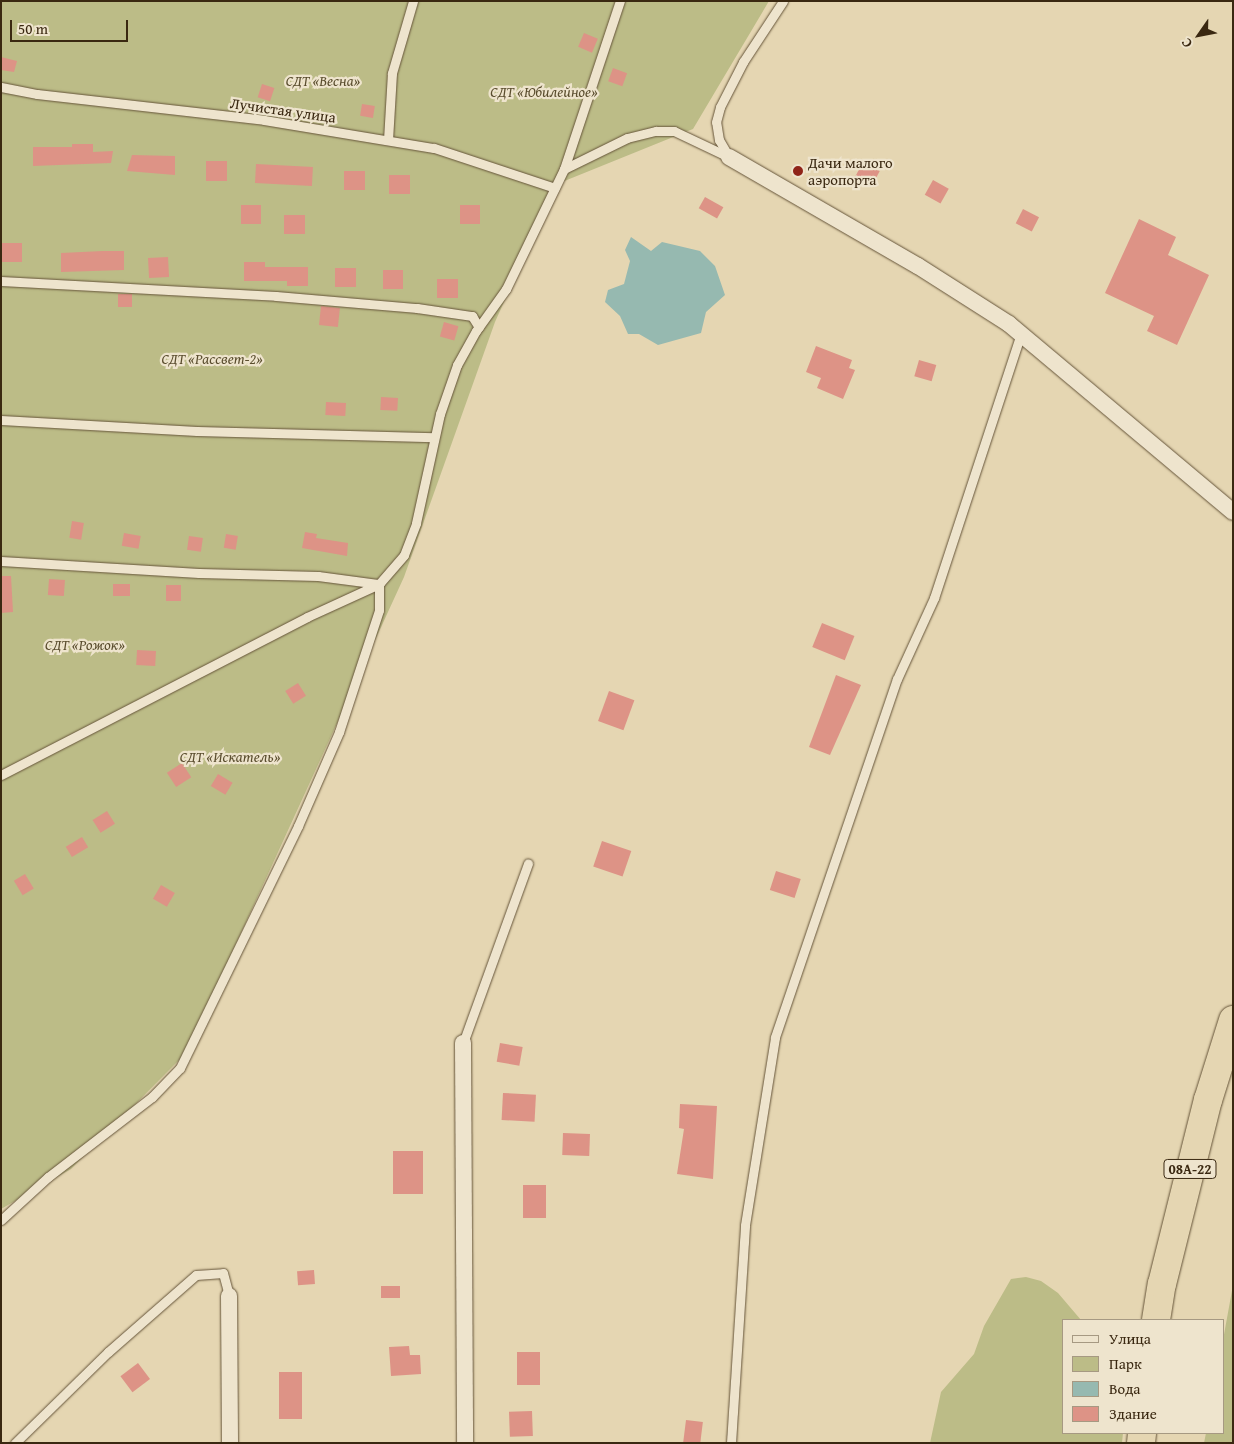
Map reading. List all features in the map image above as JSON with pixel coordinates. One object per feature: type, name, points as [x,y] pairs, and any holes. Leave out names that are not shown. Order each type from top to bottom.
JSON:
[{"type":"highway","name":"08А-22","points":[[1156,1319],[1162,1284],[1208,1100],[1233,1020]]},
{"type":"street","points":[[729,157],[918,266],[1021,333],[1233,512]]},
{"type":"street","points":[[463,1043],[465,1443]]},
{"type":"street","points":[[230,1296],[230,1443]]},
{"type":"lane","points":[[388,140],[392,74],[413,1]]},
{"type":"lane","points":[[1,775],[306,617],[379,584],[404,555],[416,523],[434,437],[457,365],[479,327],[506,289],[564,169],[620,1]]},
{"type":"lane","points":[[729,157],[719,140],[716,122],[720,107],[743,62],[784,1]]},
{"type":"lane","name":"Лучистая улица","points":[[1,86],[37,94],[264,120],[434,148],[555,188]]},
{"type":"lane","points":[[564,169],[627,138],[656,131],[674,131],[729,157]]},
{"type":"lane","points":[[1,281],[276,296],[418,308],[472,316],[479,327]]},
{"type":"lane","points":[[730,1443],[745,1226],[775,1037],[897,680],[937,589],[1021,333]]},
{"type":"lane","points":[[1,420],[197,430],[434,437]]},
{"type":"lane","points":[[1,561],[199,573],[318,576],[379,584]]},
{"type":"lane","points":[[1,1220],[48,1178],[152,1097],[180,1068],[298,826],[339,732],[378,610],[379,584]]},
{"type":"lane","points":[[463,1043],[528,863]]},
{"type":"lane","points":[[15,1443],[108,1352],[196,1275],[223,1273],[230,1296]]},
{"type":"green space","points":[[1,1],[769,1],[693,129],[557,184],[495,322],[404,577],[186,1053],[71,1169],[1,1209]]},
{"type":"green space","points":[[1026,1277],[1041,1281],[1058,1293],[1080,1319],[1062,1319],[1062,1434],[1123,1434],[1122,1443],[930,1443],[941,1392],[974,1354],[984,1326],[1011,1279]]},
{"type":"green space","points":[[1233,1285],[1233,1443],[1204,1443],[1206,1434],[1224,1434],[1224,1334]]},
{"type":"water","points":[[631,237],[651,251],[662,242],[700,251],[715,266],[725,295],[706,312],[701,333],[658,345],[639,334],[628,334],[620,316],[605,302],[608,290],[624,284],[630,261],[625,250]]},
{"type":"building","points":[[584,33],[598,39],[592,53],[578,47]]},
{"type":"building","points":[[1,57],[17,61],[14,72],[1,70]]},
{"type":"building","points":[[613,68],[627,73],[622,86],[608,81]]},
{"type":"building","points":[[262,84],[274,88],[270,101],[258,97]]},
{"type":"building","points":[[362,104],[375,106],[373,118],[360,116]]},
{"type":"building","points":[[72,144],[93,144],[93,152],[113,151],[111,163],[33,166],[33,147],[72,147]]},
{"type":"building","points":[[132,155],[175,156],[175,175],[127,171]]},
{"type":"building","points":[[206,161],[227,161],[227,181],[206,181]]},
{"type":"building","points":[[863,162],[880,171],[872,186],[855,177]]},
{"type":"building","points":[[256,164],[313,167],[312,186],[255,183]]},
{"type":"building","points":[[344,171],[365,171],[365,190],[344,190]]},
{"type":"building","points":[[389,175],[410,175],[410,194],[389,194]]},
{"type":"building","points":[[933,180],[949,189],[941,204],[925,195]]},
{"type":"building","points":[[705,197],[723,207],[717,219],[699,208]]},
{"type":"building","points":[[241,205],[261,205],[261,224],[241,224]]},
{"type":"building","points":[[460,205],[480,205],[480,224],[460,224]]},
{"type":"building","points":[[1023,209],[1039,217],[1032,231],[1016,223]]},
{"type":"building","points":[[284,215],[305,215],[305,234],[284,234]]},
{"type":"building","points":[[1139,219],[1176,237],[1168,255],[1209,275],[1177,345],[1147,331],[1154,316],[1105,293]]},
{"type":"building","points":[[1,243],[22,243],[22,262],[1,262]]},
{"type":"building","points":[[124,251],[124,270],[61,272],[61,253]]},
{"type":"building","points":[[168,257],[169,277],[149,278],[148,258]]},
{"type":"building","points":[[244,262],[265,262],[265,267],[308,267],[308,286],[287,286],[287,281],[244,281]]},
{"type":"building","points":[[335,268],[356,268],[356,287],[335,287]]},
{"type":"building","points":[[383,270],[403,270],[403,289],[383,289]]},
{"type":"building","points":[[437,279],[458,279],[458,298],[437,298]]},
{"type":"building","points":[[118,294],[132,294],[132,307],[118,307]]},
{"type":"building","points":[[321,306],[340,308],[338,327],[319,325]]},
{"type":"building","points":[[444,322],[458,326],[454,341],[440,336]]},
{"type":"building","points":[[816,346],[852,360],[849,368],[855,370],[843,399],[817,388],[821,378],[806,372]]},
{"type":"building","points":[[919,360],[936,365],[932,381],[914,376]]},
{"type":"building","points":[[381,397],[398,398],[397,411],[380,410]]},
{"type":"building","points":[[326,402],[346,403],[345,416],[325,415]]},
{"type":"building","points":[[72,521],[84,523],[81,540],[69,538]]},
{"type":"building","points":[[305,532],[317,534],[316,538],[348,543],[347,556],[302,548]]},
{"type":"building","points":[[124,533],[141,536],[138,549],[122,546]]},
{"type":"building","points":[[226,534],[238,536],[236,550],[224,548]]},
{"type":"building","points":[[189,536],[203,538],[201,552],[187,550]]},
{"type":"building","points":[[1,576],[11,576],[13,612],[1,613]]},
{"type":"building","points":[[49,579],[65,580],[64,596],[48,595]]},
{"type":"building","points":[[113,584],[130,584],[130,596],[113,596]]},
{"type":"building","points":[[166,585],[181,585],[181,601],[166,601]]},
{"type":"building","points":[[822,623],[854,636],[845,660],[812,647]]},
{"type":"building","points":[[137,650],[156,651],[155,666],[136,665]]},
{"type":"building","points":[[836,675],[861,685],[830,755],[809,747]]},
{"type":"building","points":[[298,683],[306,696],[293,704],[285,691]]},
{"type":"building","points":[[609,691],[634,700],[623,730],[598,721]]},
{"type":"building","points":[[182,763],[191,777],[176,787],[167,773]]},
{"type":"building","points":[[218,774],[233,783],[225,795],[211,786]]},
{"type":"building","points":[[107,811],[115,824],[101,833],[93,820]]},
{"type":"building","points":[[82,837],[88,847],[72,857],[66,847]]},
{"type":"building","points":[[602,841],[631,851],[623,877],[593,867]]},
{"type":"building","points":[[776,871],[801,879],[795,898],[770,890]]},
{"type":"building","points":[[25,874],[34,889],[23,895],[14,881]]},
{"type":"building","points":[[161,885],[175,893],[167,907],[153,899]]},
{"type":"building","points":[[500,1043],[523,1047],[519,1066],[497,1062]]},
{"type":"building","points":[[503,1093],[536,1095],[535,1122],[502,1120]]},
{"type":"building","points":[[680,1104],[717,1106],[713,1179],[677,1174],[684,1129],[679,1128]]},
{"type":"building","points":[[563,1133],[590,1134],[589,1156],[562,1155]]},
{"type":"building","points":[[393,1151],[423,1151],[423,1194],[393,1194]]},
{"type":"building","points":[[523,1185],[546,1185],[546,1218],[523,1218]]},
{"type":"building","points":[[314,1270],[315,1284],[298,1285],[297,1271]]},
{"type":"building","points":[[381,1286],[400,1286],[400,1298],[381,1298]]},
{"type":"building","points":[[409,1346],[410,1355],[420,1355],[421,1374],[391,1376],[389,1347]]},
{"type":"building","points":[[517,1352],[540,1352],[540,1385],[517,1385]]},
{"type":"building","points":[[138,1363],[150,1379],[132,1392],[120,1376]]},
{"type":"building","points":[[279,1372],[302,1372],[302,1419],[279,1419]]},
{"type":"building","points":[[532,1411],[533,1436],[510,1437],[509,1412]]},
{"type":"building","points":[[686,1420],[703,1422],[700,1443],[683,1443]]},
{"type":"place","name":"Дачи малого аэропорта","points":[[798,171]]},
{"type":"park label","name":"СДТ «Весна»","points":[[323,81]]},
{"type":"park label","name":"СДТ «Юбилейное»","points":[[544,92]]},
{"type":"park label","name":"СДТ «Рассвет-2»","points":[[212,359]]},
{"type":"park label","name":"СДТ «Рожок»","points":[[85,645]]},
{"type":"park label","name":"СДТ «Искатель»","points":[[230,757]]}]
